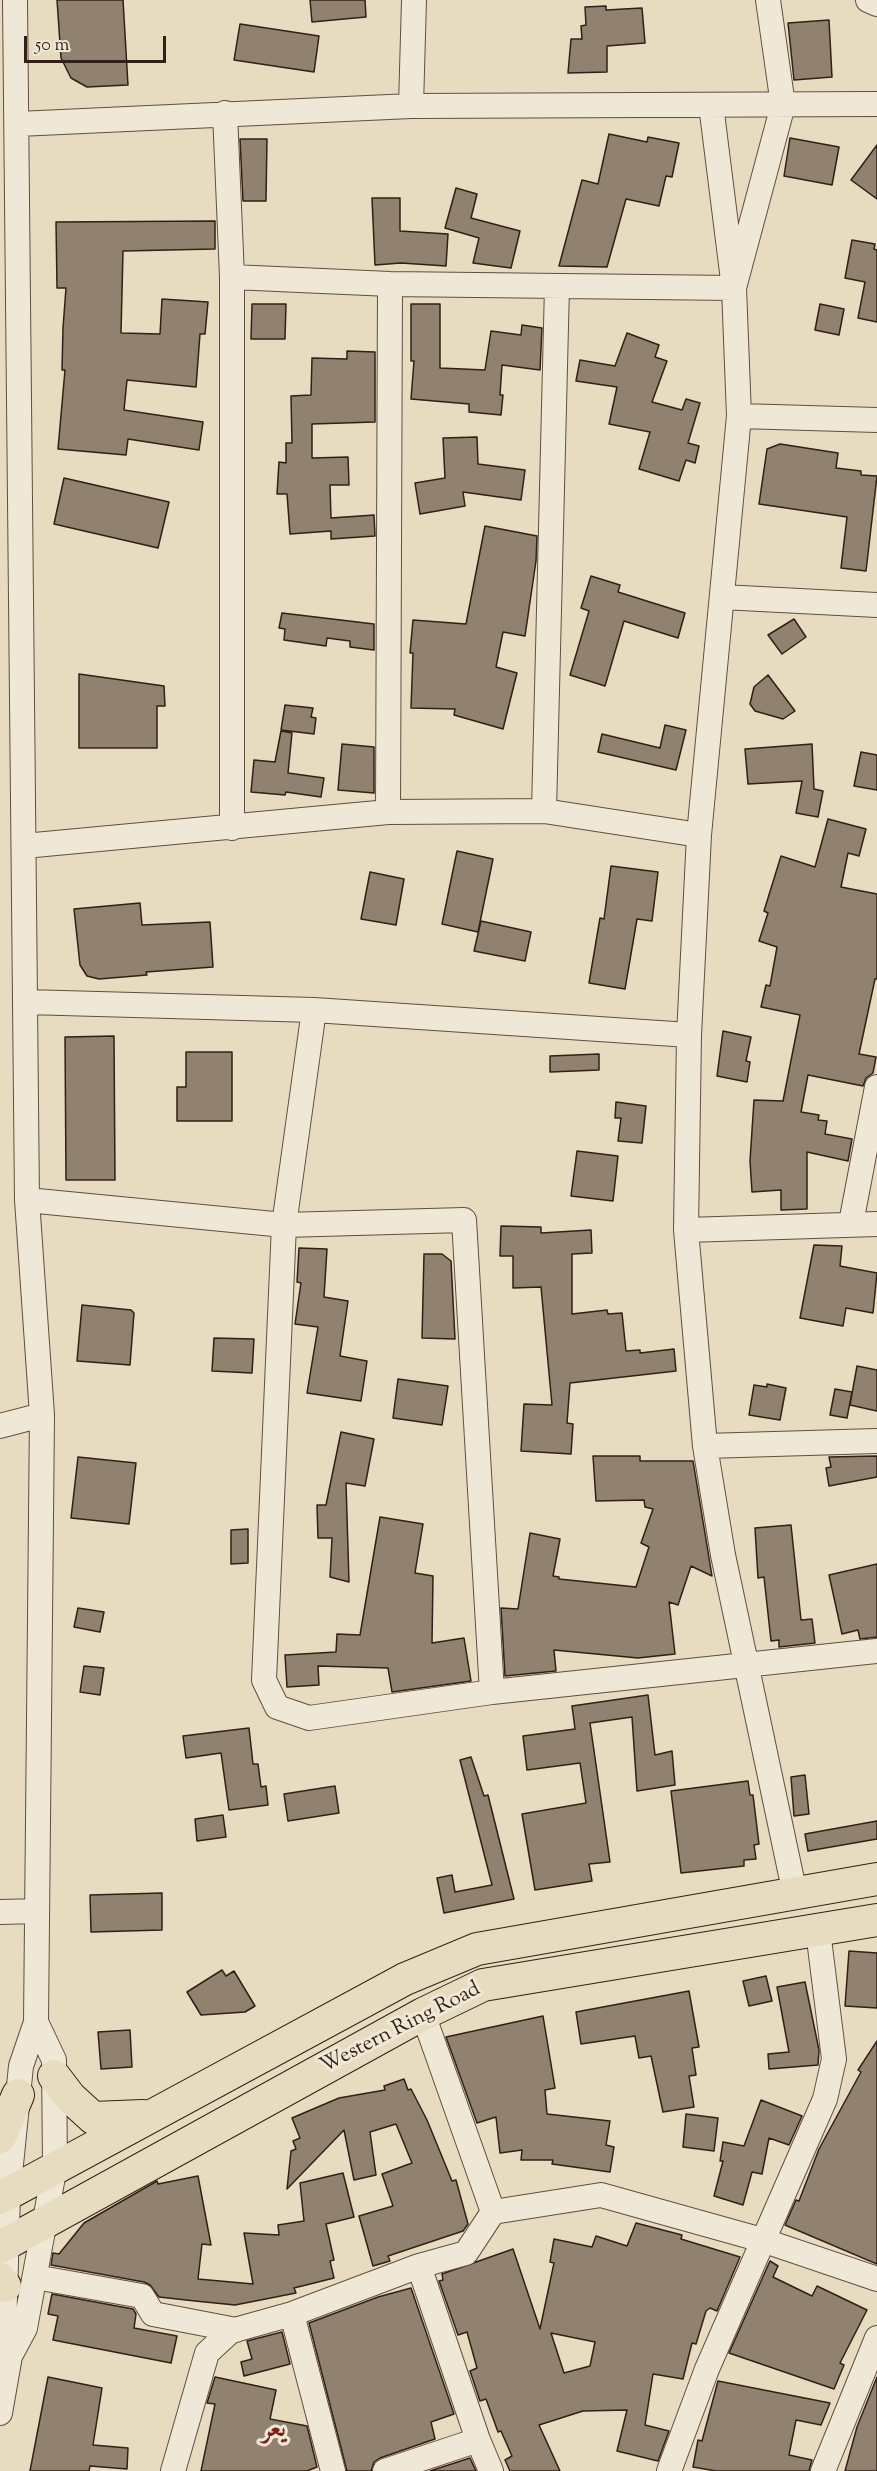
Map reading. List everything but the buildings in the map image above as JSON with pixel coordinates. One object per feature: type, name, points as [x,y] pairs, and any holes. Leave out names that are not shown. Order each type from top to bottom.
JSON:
[{"type":"main road","name":"Western Ring Road","points":[[4,2196],[55,2166],[405,1979],[477,1949],[877,1880]]},
{"type":"main road","name":"Western Ring Road","points":[[4,2245],[423,2014],[483,1985],[877,1920]]},
{"type":"main road","points":[[54,2076],[70,2097],[93,2118],[150,2115]]},
{"type":"main road","points":[[0,2137],[18,2095]]},
{"type":"street","points":[[10,2356],[4,2330],[4,2196],[21,2066],[36,2022],[42,1415],[27,1200],[24,846],[11,604],[10,267],[18,124],[8,42],[15,0]]},
{"type":"street","points":[[411,106],[414,0]]},
{"type":"street","points":[[734,288],[783,105],[768,0]]},
{"type":"street","points":[[868,0],[877,4]]},
{"type":"street","points":[[18,124],[411,106],[877,104]]},
{"type":"street","points":[[711,105],[734,288],[740,416],[699,835],[689,1035],[686,1230],[705,1446],[723,1555],[795,1894]]},
{"type":"street","points":[[225,113],[232,277],[232,828]]},
{"type":"street","points":[[232,277],[390,284],[734,288]]},
{"type":"street","points":[[388,812],[390,284]]},
{"type":"street","points":[[544,811],[557,286]]},
{"type":"street","points":[[740,416],[877,420]]},
{"type":"street","points":[[722,597],[877,605]]},
{"type":"street","points":[[24,846],[388,812],[544,811],[699,835]]},
{"type":"street","points":[[26,1002],[314,1010],[689,1035]]},
{"type":"street","points":[[314,1010],[284,1225],[264,1680],[277,1707],[309,1718],[492,1692],[745,1663],[877,1651]]},
{"type":"street","points":[[851,1223],[877,1087]]},
{"type":"street","points":[[27,1200],[284,1225],[464,1220],[492,1692]]},
{"type":"street","points":[[686,1230],[851,1223],[877,1224]]},
{"type":"street","points":[[0,1426],[42,1415]]},
{"type":"street","points":[[705,1446],[877,1442]]},
{"type":"street","points":[[0,1912],[37,1911]]},
{"type":"street","points":[[669,2471],[707,2369],[825,2099],[834,2059],[818,1931]]},
{"type":"street","points":[[423,2014],[493,2212]]},
{"type":"street","points":[[0,2414],[10,2356],[25,2328],[55,2166],[54,2060],[36,2022]]},
{"type":"street","points":[[173,2471],[207,2353],[236,2330],[292,2314],[419,2266],[466,2253],[493,2212],[601,2195],[762,2240],[877,2279]]},
{"type":"street","points":[[419,2266],[478,2440],[491,2471]]},
{"type":"street","points":[[35,2277],[142,2296],[153,2314],[236,2330]]},
{"type":"street","points":[[292,2314],[333,2471]]},
{"type":"street","points":[[823,2471],[877,2337]]},
{"type":"street","points":[[384,2471],[478,2440]]},
{"type":"district","name":"يعر","points":[[274,2431]]}]
